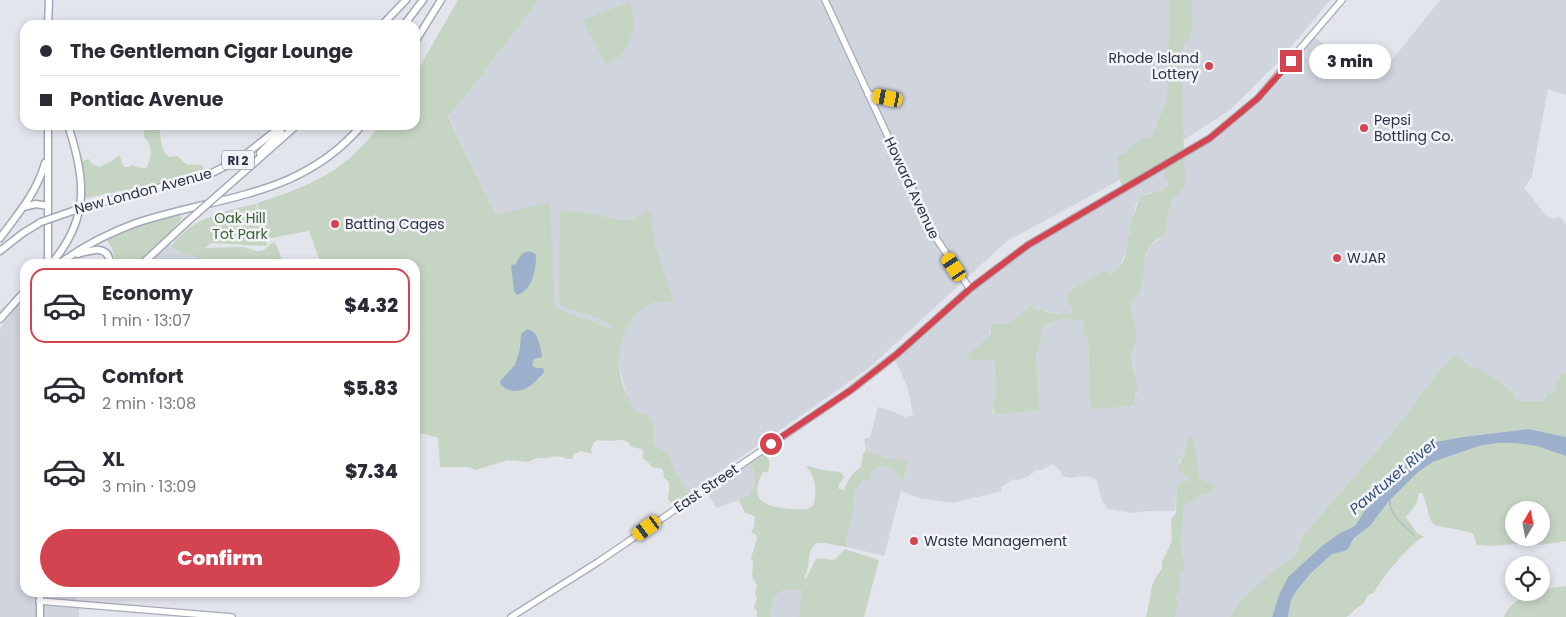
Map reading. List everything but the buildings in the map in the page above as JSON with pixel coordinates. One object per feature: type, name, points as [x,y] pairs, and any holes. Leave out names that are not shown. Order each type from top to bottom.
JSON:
[{"type":"main road","points":[[48,20],[49,0]]},
{"type":"main road","points":[[387,20],[406,0]]},
{"type":"main road","points":[[408,20],[422,0]]},
{"type":"main road","points":[[420,34],[440,0]]},
{"type":"main road","name":"Howard Avenue","points":[[825,0],[932,232],[970,289]]},
{"type":"main road","name":"East Street","points":[[511,617],[544,598],[851,390],[897,354],[1000,265],[1046,234],[1210,138],[1258,98],[1342,0]]},
{"type":"main road","points":[[868,94],[888,98],[897,97]]},
{"type":"main road","points":[[48,130],[48,206],[53,259]]},
{"type":"main road","points":[[56,259],[71,235],[81,199],[80,164],[70,130]]},
{"type":"main road","name":"New London Avenue","points":[[0,251],[41,222],[87,206],[214,172],[241,158],[278,130]]},
{"type":"main road","points":[[248,167],[281,130]]},
{"type":"main road","points":[[248,167],[291,130]]},
{"type":"main road","name":"New London Avenue","points":[[67,258],[97,240],[138,223],[260,191],[290,180],[329,158],[358,130]]},
{"type":"main road","points":[[0,238],[23,207],[40,178],[48,155]]},
{"type":"main road","name":"New London Avenue","points":[[147,259],[248,167]]},
{"type":"main road","points":[[23,207],[36,204],[48,206]]},
{"type":"main road","points":[[67,258],[88,251],[99,250],[106,253],[110,259]]},
{"type":"main road","points":[[0,319],[20,297]]},
{"type":"main road","points":[[40,597],[40,617]]},
{"type":"main road","points":[[40,601],[232,617]]},
{"type":"shaded area","points":[[539,0],[1330,0],[1281,59],[1230,110],[1131,174],[1007,241],[869,368],[685,496],[628,398],[607,327],[554,308],[550,203],[495,216],[448,115],[468,93]]},
{"type":"shaded area","points":[[1440,0],[1566,0],[1566,95],[1548,89],[1532,176],[1524,188],[1545,215],[1552,219],[1560,217],[1566,224],[1566,373],[1564,372],[1554,393],[1549,392],[1543,401],[1520,401],[1514,397],[1514,393],[1485,371],[1469,366],[1462,360],[1453,357],[1435,376],[1393,432],[1303,535],[1295,556],[1239,602],[1230,617],[1175,617],[1178,602],[1176,598],[1181,585],[1179,575],[1183,571],[1181,530],[1184,506],[1195,498],[1205,495],[1212,483],[1200,479],[1193,440],[1186,447],[1185,453],[1179,462],[1182,474],[1188,481],[1176,494],[1175,511],[1133,513],[1107,509],[1101,498],[1097,481],[1091,477],[1071,478],[1062,476],[1061,472],[1053,464],[1041,470],[1036,470],[1029,476],[1017,480],[1014,479],[1001,487],[1001,491],[952,503],[919,498],[901,491],[884,556],[847,547],[846,534],[851,519],[852,500],[856,488],[871,472],[881,466],[894,470],[903,483],[908,462],[886,459],[885,457],[870,454],[866,450],[864,439],[870,437],[878,407],[905,417],[913,415],[908,389],[894,357],[929,326],[1009,262],[1122,189],[1166,164],[1169,186],[1163,190],[1142,195],[1136,204],[1133,218],[1129,225],[1131,236],[1126,243],[1128,248],[1118,269],[1108,275],[1102,271],[1068,292],[1066,300],[1073,310],[1069,316],[1041,309],[1035,310],[1031,307],[1007,324],[990,330],[990,336],[971,360],[994,360],[996,394],[993,414],[1039,411],[1036,355],[1041,340],[1041,327],[1063,318],[1085,320],[1088,338],[1090,400],[1134,407],[1134,396],[1137,393],[1131,358],[1135,347],[1131,309],[1133,299],[1143,283],[1145,259],[1150,246],[1158,240],[1167,228],[1171,202],[1176,194],[1181,191],[1186,171],[1181,155],[1246,110],[1313,36],[1330,49],[1335,45],[1376,78]]},
{"type":"shaded area","points":[[165,240],[184,255],[187,253],[195,256],[197,259],[144,259]]},
{"type":"shaded area","points":[[20,301],[20,597],[76,597],[76,603],[79,604],[79,617],[0,617],[0,329]]},
{"type":"shaded area","points":[[749,459],[757,476],[755,487],[749,496],[717,508],[704,489]]},
{"type":"shaded area","points":[[782,589],[804,590],[804,617],[771,617],[772,604],[776,594]]},
{"type":"green space","name":"Oak Hill Tot Park","points":[[458,0],[539,0],[468,93],[448,116],[495,215],[550,202],[555,308],[607,327],[608,331],[612,327],[596,317],[561,306],[559,296],[560,211],[583,212],[619,220],[634,219],[646,211],[650,212],[656,249],[673,298],[673,303],[652,303],[635,315],[622,339],[619,367],[623,385],[631,403],[637,413],[647,414],[654,424],[653,438],[655,445],[667,452],[675,472],[692,497],[675,509],[668,499],[669,485],[664,478],[663,469],[652,467],[643,459],[642,449],[631,447],[623,440],[595,441],[591,448],[592,454],[581,451],[574,454],[572,459],[555,456],[537,458],[528,462],[508,460],[476,470],[469,467],[440,467],[438,438],[420,434],[420,259],[319,259],[309,231],[266,239],[267,246],[212,243],[204,248],[243,247],[257,251],[264,250],[272,243],[275,243],[283,259],[197,259],[188,253],[184,255],[171,246],[179,236],[209,217],[256,204],[266,238],[257,203],[285,194],[325,176],[348,159],[375,130],[420,130],[420,66]]},
{"type":"green space","points":[[1170,0],[1191,0],[1193,27],[1189,39],[1184,43],[1181,58],[1184,153],[1182,155],[1186,177],[1184,185],[1172,202],[1165,232],[1152,244],[1147,252],[1141,289],[1133,299],[1131,309],[1136,329],[1136,341],[1131,358],[1138,389],[1134,396],[1134,406],[1092,409],[1088,338],[1084,336],[1085,321],[1063,318],[1041,327],[1041,340],[1036,355],[1039,411],[994,414],[993,404],[996,394],[994,360],[971,360],[966,357],[990,336],[992,324],[1007,324],[1032,306],[1035,310],[1041,309],[1051,313],[1069,315],[1073,310],[1066,300],[1068,292],[1102,271],[1106,271],[1108,275],[1112,273],[1123,262],[1127,250],[1127,238],[1131,236],[1129,225],[1141,196],[1163,190],[1169,185],[1164,176],[1166,165],[1123,188],[1119,178],[1117,155],[1126,153],[1137,142],[1152,137],[1167,100]]},
{"type":"green space","points":[[630,2],[633,21],[631,39],[622,54],[606,64],[584,23],[585,19]]},
{"type":"green space","points":[[144,130],[159,130],[162,146],[169,157],[178,156],[187,164],[203,166],[204,169],[163,182],[82,199],[79,162],[89,159],[92,164],[100,167],[119,155],[124,167],[132,165],[146,168],[151,152],[149,144],[144,137]]},
{"type":"green space","points":[[178,215],[182,218],[165,240],[144,259],[115,259],[112,248],[107,240],[109,235],[155,219]]},
{"type":"green space","points":[[1453,356],[1469,366],[1485,371],[1514,393],[1514,397],[1520,401],[1543,401],[1549,392],[1554,393],[1557,390],[1555,384],[1564,372],[1566,373],[1566,437],[1529,429],[1463,437],[1426,446],[1390,478],[1355,526],[1340,533],[1288,577],[1279,595],[1272,617],[1230,617],[1239,602],[1270,574],[1295,556],[1303,535],[1393,432],[1435,376]]},
{"type":"green space","points":[[1190,437],[1193,438],[1194,442],[1200,479],[1217,487],[1184,506],[1181,530],[1182,555],[1185,561],[1183,571],[1179,575],[1181,585],[1176,598],[1178,602],[1175,617],[1146,617],[1153,582],[1162,568],[1162,562],[1172,541],[1171,519],[1176,513],[1177,487],[1180,483],[1188,481],[1179,471],[1178,467],[1185,453],[1187,440]]},
{"type":"green space","points":[[1497,443],[1515,443],[1541,447],[1566,456],[1566,541],[1550,544],[1550,501],[1505,501],[1505,545],[1489,546],[1477,545],[1473,534],[1469,532],[1434,525],[1424,497],[1422,493],[1419,493],[1417,503],[1406,517],[1416,532],[1424,537],[1411,546],[1389,571],[1374,593],[1368,595],[1363,604],[1346,617],[1288,617],[1291,600],[1311,573],[1332,554],[1348,549],[1354,538],[1370,526],[1388,502],[1418,472],[1433,462],[1479,446]]},
{"type":"green space","points":[[763,450],[768,458],[769,465],[768,472],[763,472],[759,482],[757,491],[759,497],[768,505],[801,510],[812,507],[814,504],[815,484],[810,470],[806,466],[842,473],[844,478],[839,484],[839,489],[844,490],[851,477],[861,467],[866,450],[887,459],[908,461],[903,483],[894,470],[881,466],[871,472],[870,481],[863,480],[854,496],[846,540],[847,547],[817,543],[811,550],[808,568],[804,577],[806,579],[816,558],[834,560],[845,549],[879,560],[864,617],[799,617],[802,590],[787,589],[778,593],[775,597],[771,617],[757,617],[757,611],[754,608],[757,598],[755,594],[757,586],[752,576],[753,563],[751,558],[757,539],[756,535],[751,532],[754,527],[755,517],[745,513],[738,499],[749,496],[754,486],[755,478],[749,459]]},
{"type":"green space","points":[[1566,586],[1566,617],[1504,617],[1506,612],[1516,601],[1550,601],[1550,589]]},
{"type":"water","points":[[529,251],[536,255],[534,273],[527,289],[517,295],[514,291],[511,265],[516,264],[524,253]]},
{"type":"water","points":[[527,329],[536,336],[542,354],[542,357],[534,359],[532,365],[536,368],[543,368],[544,372],[530,386],[519,391],[513,391],[501,385],[500,381],[515,365],[520,349],[521,334]]},
{"type":"water","name":"Pawtuxet River","points":[[1529,429],[1566,437],[1566,456],[1537,446],[1497,443],[1479,446],[1433,462],[1418,472],[1388,502],[1370,526],[1354,538],[1348,549],[1332,554],[1311,573],[1291,600],[1288,617],[1272,617],[1279,595],[1288,577],[1322,546],[1340,533],[1355,526],[1390,478],[1417,451],[1431,443]]},
{"type":"waterway","points":[[1390,501],[1394,515],[1414,535]]},
{"type":"place","name":"Rhode Island Lottery","points":[[1209,66]]},
{"type":"place","name":"Pepsi Bottling Co.","points":[[1364,128]]},
{"type":"place","name":"Batting Cages","points":[[335,224]]},
{"type":"place","name":"WJAR","points":[[1337,258]]},
{"type":"place","name":"Waste Management","points":[[914,541]]},
{"type":"route","points":[[771,444],[851,390],[897,354],[971,288],[1028,245],[1210,138],[1258,98],[1291,61]]}]
